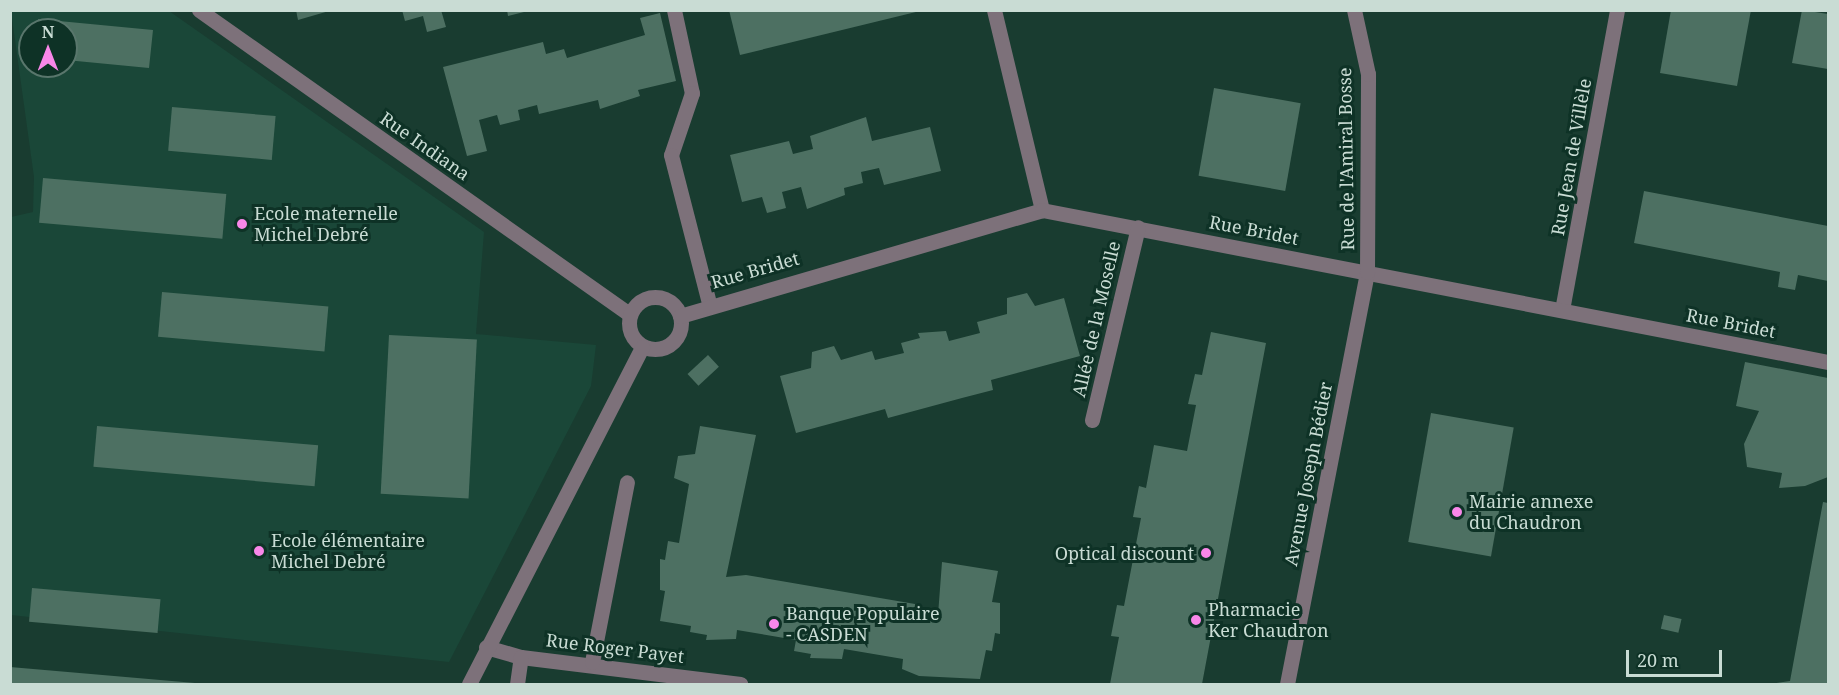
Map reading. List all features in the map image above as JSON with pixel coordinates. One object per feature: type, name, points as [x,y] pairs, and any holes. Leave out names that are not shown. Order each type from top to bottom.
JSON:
[{"type":"street","name":"Rue Indiana","points":[[199,10],[629,314]]},
{"type":"street","points":[[674,10],[692,93],[671,155],[709,303]]},
{"type":"street","points":[[994,10],[1042,210]]},
{"type":"street","name":"Rue de l'Amiral Bosse","points":[[1354,10],[1368,74],[1367,272]]},
{"type":"street","name":"Rue Jean de Villèle","points":[[1562,310],[1617,10]]},
{"type":"street","name":"Rue Bridet","points":[[680,316],[709,303],[1042,210],[1828,362]]},
{"type":"street","name":"Allée de la Moselle","points":[[1092,420],[1138,227]]},
{"type":"street","name":"Avenue Joseph Bédier","points":[[1287,684],[1367,272]]},
{"type":"street","points":[[652,297],[670,302],[680,316],[675,341],[659,349],[642,346],[632,335],[629,314],[652,297]]},
{"type":"street","points":[[469,684],[642,346]]},
{"type":"street","points":[[592,662],[627,482]]},
{"type":"street","name":"Rue Roger Payet","points":[[486,647],[520,657],[592,662],[719,683],[740,684]]},
{"type":"street","points":[[517,684],[520,657]]},
{"type":"shaded area","points":[[11,11],[169,11],[484,232],[476,334],[596,345],[591,386],[449,662],[11,615],[11,217],[33,212],[34,177],[20,78],[78,78],[78,18],[18,18],[18,62]]},
{"type":"building","points":[[296,10],[329,10],[329,11],[298,20]]},
{"type":"building","points":[[402,10],[441,10],[446,27],[427,32],[423,16],[405,21]]},
{"type":"building","points":[[507,10],[528,10],[528,11],[508,16]]},
{"type":"building","points":[[729,10],[920,10],[920,11],[740,55]]},
{"type":"building","points":[[1671,10],[1751,10],[1737,86],[1660,73]]},
{"type":"building","points":[[1802,10],[1828,14],[1828,69],[1792,63]]},
{"type":"building","points":[[660,13],[676,81],[638,90],[640,96],[600,109],[598,100],[539,114],[537,105],[518,110],[520,120],[500,125],[497,115],[479,120],[487,151],[467,156],[443,67],[543,42],[546,54],[564,49],[567,58],[645,35],[640,18]]},
{"type":"building","points":[[78,23],[153,30],[149,68],[78,61]]},
{"type":"building","points":[[1214,88],[1301,103],[1285,191],[1199,176]]},
{"type":"building","points":[[172,107],[276,116],[272,160],[168,151]]},
{"type":"building","points":[[866,117],[872,141],[930,127],[941,171],[884,185],[879,168],[861,172],[863,183],[844,188],[845,195],[807,209],[801,187],[782,192],[786,208],[767,213],[762,197],[742,202],[730,155],[789,141],[793,154],[813,149],[810,136]]},
{"type":"building","points":[[43,178],[226,194],[222,239],[39,223]]},
{"type":"building","points":[[1644,191],[1828,226],[1828,281],[1798,275],[1795,290],[1778,287],[1780,272],[1634,243]]},
{"type":"building","points":[[162,292],[328,307],[324,351],[158,337]]},
{"type":"building","points":[[1027,293],[1035,306],[1064,298],[1080,356],[991,380],[993,390],[888,418],[885,409],[796,433],[780,376],[811,368],[812,352],[834,346],[841,360],[872,351],[875,360],[904,353],[901,343],[920,338],[918,333],[946,331],[949,341],[980,333],[977,322],[1007,314],[1007,298]]},
{"type":"building","points":[[1211,332],[1266,343],[1202,684],[1110,684],[1119,637],[1111,636],[1117,605],[1124,606],[1141,518],[1133,517],[1139,486],[1146,488],[1154,445],[1187,451],[1196,405],[1188,404],[1195,374],[1202,375]]},
{"type":"building","points":[[389,335],[477,340],[469,498],[381,494]]},
{"type":"building","points":[[708,355],[719,367],[698,386],[688,374]]},
{"type":"building","points":[[1745,362],[1828,378],[1828,477],[1805,486],[1779,488],[1782,473],[1747,467],[1744,444],[1759,411],[1736,406]]},
{"type":"building","name":"Mairie annexe du Chaudron","points":[[1431,413],[1514,428],[1491,557],[1408,542]]},
{"type":"building","points":[[97,426],[318,445],[315,486],[93,467]]},
{"type":"building","points":[[700,426],[756,435],[726,577],[746,575],[915,604],[915,610],[938,615],[942,562],[998,571],[992,602],[1000,603],[1000,634],[995,633],[992,651],[986,650],[980,679],[919,676],[902,669],[903,659],[844,649],[842,659],[810,658],[811,654],[794,651],[796,640],[737,630],[736,639],[706,640],[707,635],[690,632],[691,626],[660,621],[665,591],[660,590],[660,559],[665,560],[668,541],[679,543],[689,484],[674,478],[678,456],[695,454]]},
{"type":"building","points":[[1823,502],[1828,503],[1828,684],[1769,684],[1790,681]]},
{"type":"building","points":[[32,588],[161,599],[158,633],[29,622]]},
{"type":"building","points":[[1664,615],[1682,619],[1678,633],[1661,629]]},
{"type":"building","points":[[10,667],[195,683],[195,684],[10,684]]},
{"type":"place","name":"Ecole maternelle Michel Debré","points":[[242,224]]},
{"type":"place","name":"Mairie annexe du Chaudron","points":[[1457,512]]},
{"type":"place","name":"Ecole élémentaire Michel Debré","points":[[259,551]]},
{"type":"place","name":"Optical discount","points":[[1206,553]]},
{"type":"place","name":"Pharmacie Ker Chaudron","points":[[1196,620]]},
{"type":"place","name":"Banque Populaire - CASDEN","points":[[774,624]]}]
